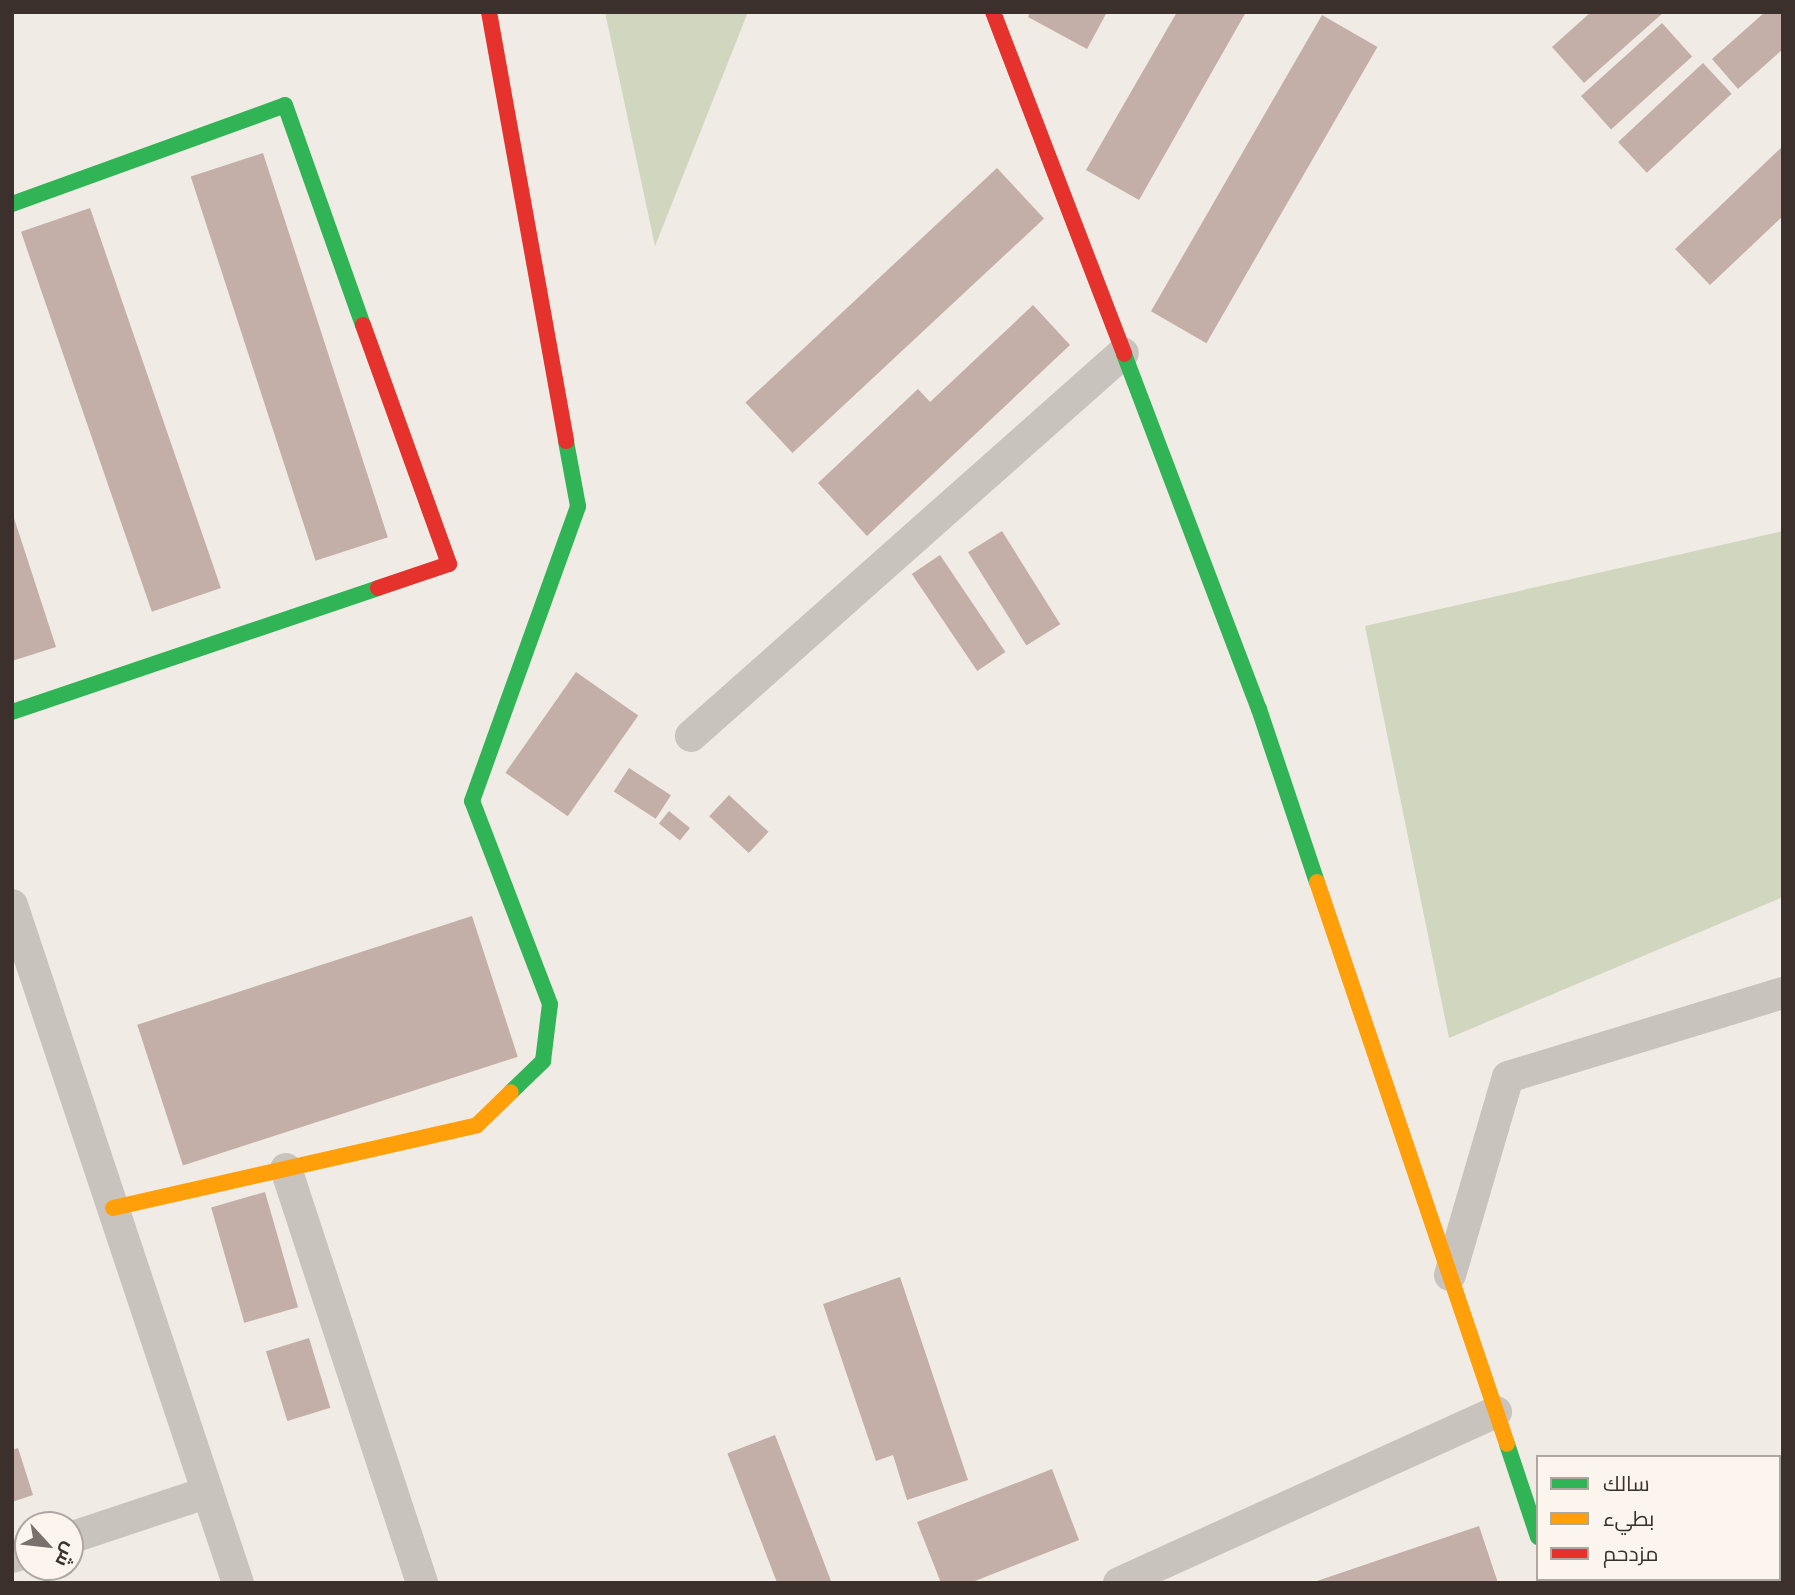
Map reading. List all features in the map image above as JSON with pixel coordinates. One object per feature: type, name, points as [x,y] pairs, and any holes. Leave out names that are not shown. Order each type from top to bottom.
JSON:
[{"type":"street","points":[[113,1208],[477,1125],[543,1060],[550,1004],[472,802],[578,506],[489,12]]},
{"type":"street","points":[[993,12],[1259,709],[1536,1530]]},
{"type":"street","points":[[12,204],[285,105],[449,564],[12,712]]},
{"type":"street","points":[[691,736],[1123,353]]},
{"type":"street","points":[[12,905],[238,1583]]},
{"type":"street","points":[[1450,1275],[1508,1077],[1783,993]]},
{"type":"street","points":[[286,1169],[422,1583]]},
{"type":"street","points":[[1119,1583],[1496,1412]]},
{"type":"street","points":[[84,1533],[208,1492]]},
{"type":"green space","points":[[605,12],[748,12],[655,246]]},
{"type":"green space","points":[[1783,531],[1783,897],[1449,1038],[1365,626]]},
{"type":"building","points":[[1030,12],[1107,12],[1087,49],[1028,17]]},
{"type":"building","points":[[1177,12],[1246,12],[1139,200],[1086,170]]},
{"type":"building","points":[[1591,12],[1664,12],[1584,83],[1552,47]]},
{"type":"building","points":[[1765,12],[1783,12],[1783,49],[1738,89],[1712,59]]},
{"type":"building","points":[[1322,15],[1377,47],[1206,343],[1151,311]]},
{"type":"building","points":[[1662,23],[1692,56],[1611,129],[1581,96]]},
{"type":"building","points":[[1703,63],[1732,94],[1647,173],[1618,142]]},
{"type":"building","points":[[1783,146],[1783,216],[1710,285],[1675,249]]},
{"type":"building","points":[[263,153],[388,537],[316,561],[191,176]]},
{"type":"building","points":[[997,168],[1044,218],[792,453],[745,403]]},
{"type":"building","points":[[90,208],[221,588],[152,612],[21,232]]},
{"type":"building","points":[[1033,305],[1070,345],[867,536],[818,483],[918,389],[930,402]]},
{"type":"building","points":[[12,512],[56,647],[12,661]]},
{"type":"building","points":[[1002,531],[1060,624],[1026,645],[968,552]]},
{"type":"building","points":[[940,555],[1005,652],[977,671],[912,574]]},
{"type":"building","points":[[576,672],[638,716],[568,816],[505,773]]},
{"type":"building","points":[[629,768],[671,795],[656,819],[614,791]]},
{"type":"building","points":[[729,795],[768,832],[749,853],[709,816]]},
{"type":"building","points":[[669,811],[690,828],[680,840],[659,823]]},
{"type":"building","points":[[472,916],[518,1057],[183,1166],[137,1025]]},
{"type":"building","points":[[265,1192],[298,1307],[244,1323],[211,1207]]},
{"type":"building","points":[[900,1277],[968,1480],[907,1500],[893,1455],[876,1461],[823,1304]]},
{"type":"building","points":[[309,1338],[330,1408],[287,1421],[266,1351]]},
{"type":"building","points":[[775,1435],[832,1583],[777,1583],[727,1453]]},
{"type":"building","points":[[18,1448],[33,1495],[12,1502],[12,1450]]},
{"type":"building","points":[[1052,1469],[1079,1540],[970,1583],[941,1583],[917,1522]]},
{"type":"building","points":[[1479,1526],[1498,1583],[1314,1583],[1314,1582]]},
{"type":"traffic: fast","points":[[12,204],[285,105],[363,325]]},
{"type":"traffic: fast","points":[[1124,354],[1259,709],[1317,882]]},
{"type":"traffic: fast","points":[[511,1092],[543,1061],[550,1004],[472,801],[578,506],[566,441]]},
{"type":"traffic: fast","points":[[12,712],[378,588]]},
{"type":"traffic: fast","points":[[1507,1444],[1536,1531]]},
{"type":"traffic: slow","points":[[1317,882],[1507,1444]]},
{"type":"traffic: slow","points":[[113,1208],[477,1125],[511,1092]]},
{"type":"traffic: jam","points":[[489,12],[566,441]]},
{"type":"traffic: jam","points":[[993,12],[1124,354]]},
{"type":"traffic: jam","points":[[363,325],[449,564],[378,588]]}]
